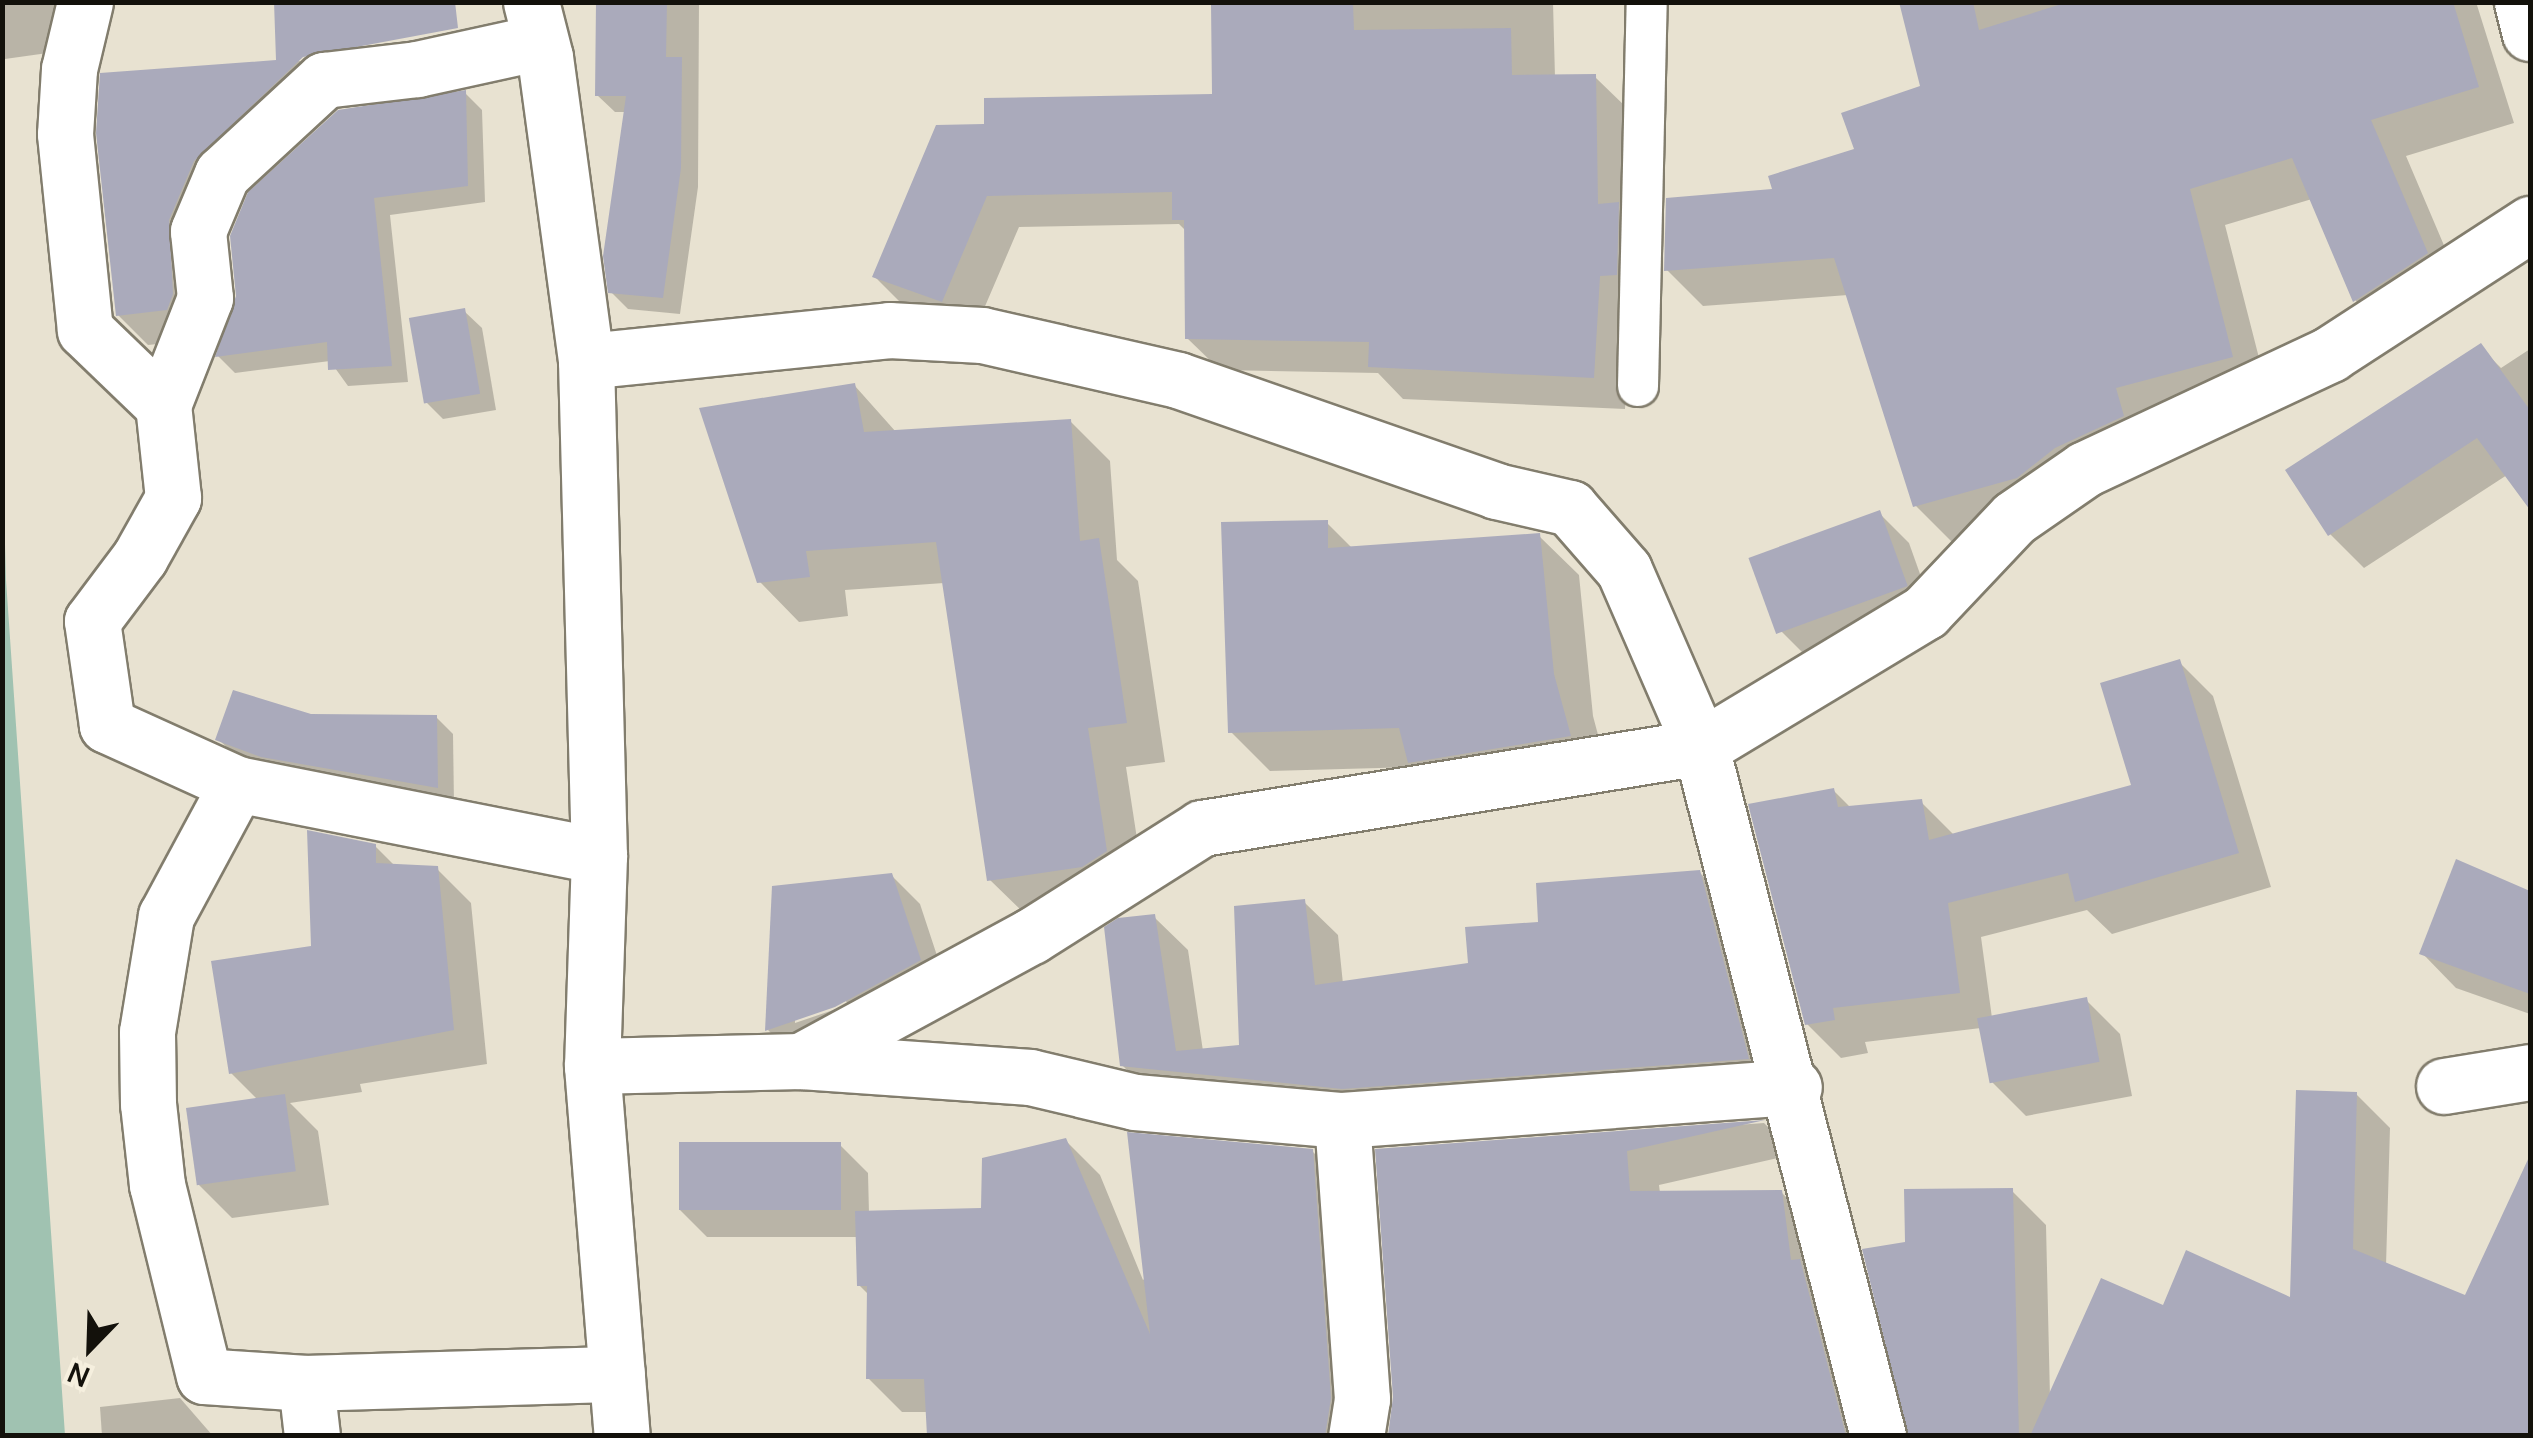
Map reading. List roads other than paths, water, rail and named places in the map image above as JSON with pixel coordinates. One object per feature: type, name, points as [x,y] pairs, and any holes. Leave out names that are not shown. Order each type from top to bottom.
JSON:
[{"type":"street","points":[[85,2],[68,69],[65,134],[85,330],[163,405]]},
{"type":"street","points":[[2522,2],[2530,32]]},
{"type":"street","points":[[599,856],[237,784],[107,726],[92,621],[140,557],[173,498],[163,405],[205,298],[198,231],[222,174],[324,80],[417,69],[535,22],[586,361],[599,856],[592,1066],[622,1436]]},
{"type":"street","points":[[801,1061],[1031,936],[1202,828],[1701,747],[1924,612],[2014,518],[2085,469],[2330,354],[2530,224]]},
{"type":"street","points":[[586,361],[889,330],[982,335],[1178,380],[1496,491],[1570,508],[1624,570],[1701,747],[1794,1087],[1878,1436]]},
{"type":"street","points":[[237,784],[166,916],[147,1032],[157,1185],[204,1376],[309,1409],[617,1374]]},
{"type":"street","points":[[592,1066],[801,1061],[1030,1077],[1135,1102],[1342,1120],[1794,1087]]},
{"type":"street","points":[[2444,1086],[2530,1072]]},
{"type":"street","points":[[1342,1120],[1362,1399],[1356,1436]]},
{"type":"lane","points":[[1638,386],[1647,2]]}]
